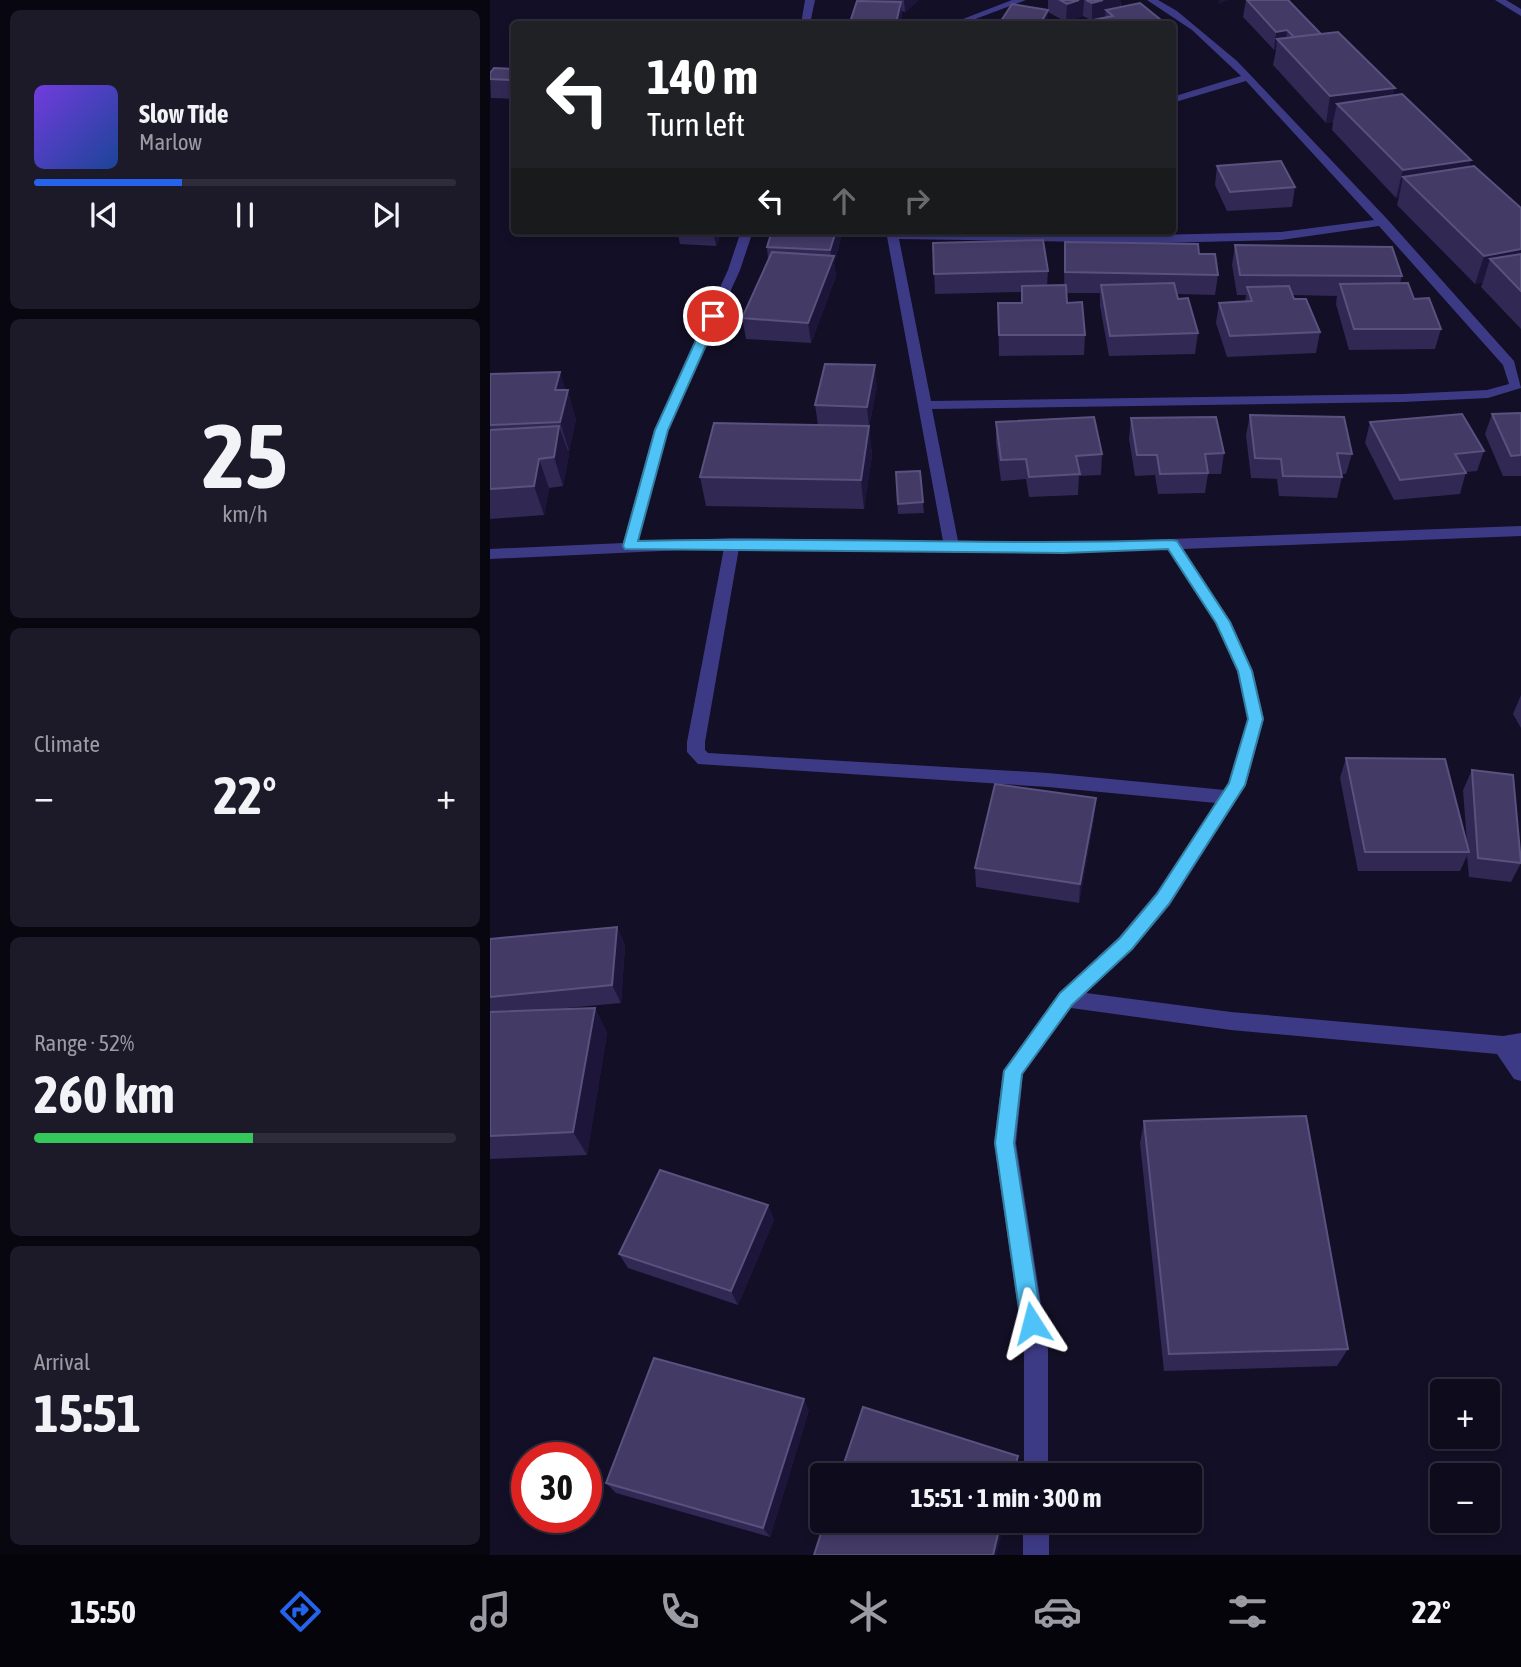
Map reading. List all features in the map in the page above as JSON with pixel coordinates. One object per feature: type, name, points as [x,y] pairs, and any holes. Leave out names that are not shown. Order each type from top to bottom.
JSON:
[{"type":"street","points":[[806,21],[810,0]]},
{"type":"street","points":[[963,21],[1021,0]]},
{"type":"street","points":[[925,405],[1416,397],[1488,394],[1516,386],[1509,365],[1384,222],[1248,77],[1189,22],[1152,0]]},
{"type":"street","points":[[1500,0],[1521,13]]},
{"type":"street","points":[[1176,99],[1248,77]]},
{"type":"street","points":[[1154,235],[1281,236],[1384,222]]},
{"type":"street","points":[[630,546],[661,430],[734,270],[746,235]]},
{"type":"street","points":[[892,235],[951,546]]},
{"type":"street","points":[[490,554],[732,543],[1063,548],[1521,531]]},
{"type":"street","points":[[732,543],[696,742],[696,752],[704,759],[1048,780],[1229,797]]},
{"type":"street","points":[[1036,1463],[1036,1349],[1005,1143],[1013,1071],[1066,999],[1126,943],[1163,899],[1237,785],[1256,719],[1245,671],[1223,622],[1172,544]]},
{"type":"street","points":[[1066,999],[1231,1021],[1512,1044],[1521,1072]]},
{"type":"street","points":[[1036,1533],[1036,1555]]},
{"type":"building","points":[[1060,0],[1079,0],[1067,4]]},
{"type":"building","points":[[1247,0],[1288,0],[1321,34],[1294,37],[1287,30],[1276,32]]},
{"type":"building","points":[[857,1],[901,2],[896,21],[850,21]]},
{"type":"building","points":[[1140,3],[1162,21],[1093,20],[1113,16],[1106,10]]},
{"type":"building","points":[[1012,4],[1048,10],[1042,21],[1001,21]]},
{"type":"building","points":[[1338,32],[1395,88],[1330,96],[1277,39]]},
{"type":"building","points":[[494,68],[511,69],[511,80],[490,79]]},
{"type":"building","points":[[1402,94],[1471,160],[1403,170],[1337,104]]},
{"type":"building","points":[[1281,161],[1295,187],[1230,192],[1217,166]]},
{"type":"building","points":[[1474,166],[1521,208],[1521,249],[1484,256],[1403,177]]},
{"type":"building","points":[[771,235],[835,235],[830,250],[767,247]]},
{"type":"building","points":[[1043,240],[1048,271],[934,274],[933,243]]},
{"type":"building","points":[[1065,242],[1198,244],[1199,254],[1215,254],[1218,275],[1065,272]]},
{"type":"building","points":[[1235,245],[1392,247],[1402,276],[1240,275]]},
{"type":"building","points":[[772,252],[834,256],[808,323],[742,318]]},
{"type":"building","points":[[1521,254],[1521,291],[1490,259]]},
{"type":"building","points":[[1174,283],[1178,299],[1188,298],[1198,333],[1110,336],[1101,285]]},
{"type":"building","points":[[1408,283],[1414,299],[1429,298],[1441,329],[1354,329],[1340,284]]},
{"type":"building","points":[[1066,285],[1067,303],[1082,302],[1085,335],[999,335],[998,303],[1022,303],[1022,286]]},
{"type":"building","points":[[1289,286],[1294,299],[1306,299],[1320,332],[1230,336],[1219,303],[1252,301],[1247,287]]},
{"type":"building","points":[[825,364],[875,365],[867,407],[815,405]]},
{"type":"building","points":[[560,372],[555,390],[568,390],[560,422],[490,425],[490,374]]},
{"type":"building","points":[[1521,413],[1521,455],[1511,456],[1492,414]]},
{"type":"building","points":[[1462,414],[1484,451],[1455,454],[1466,473],[1400,480],[1370,422]]},
{"type":"building","points":[[1250,415],[1344,417],[1352,454],[1337,453],[1342,477],[1283,476],[1281,459],[1255,458]]},
{"type":"building","points":[[1094,417],[1102,454],[1076,456],[1080,474],[1029,477],[1026,459],[1001,460],[996,422]]},
{"type":"building","points":[[1216,417],[1224,453],[1205,454],[1208,473],[1160,474],[1157,455],[1137,455],[1131,418]]},
{"type":"building","points":[[714,423],[869,426],[861,480],[700,477]]},
{"type":"building","points":[[559,426],[554,457],[539,459],[534,486],[490,489],[490,430]]},
{"type":"building","points":[[920,471],[923,502],[898,504],[896,472]]},
{"type":"building","points":[[1346,758],[1445,759],[1469,852],[1365,852]]},
{"type":"building","points":[[1472,770],[1513,775],[1521,863],[1478,858]]},
{"type":"building","points":[[995,784],[1096,798],[1080,884],[975,868]]},
{"type":"building","points":[[617,927],[612,985],[490,997],[490,939]]},
{"type":"building","points":[[595,1008],[573,1132],[490,1136],[490,1012]]},
{"type":"building","points":[[1306,1116],[1348,1349],[1169,1354],[1144,1121]]},
{"type":"building","points":[[660,1170],[768,1205],[731,1291],[619,1254]]},
{"type":"building","points":[[654,1358],[804,1399],[763,1528],[606,1483]]},
{"type":"building","points":[[863,1407],[1018,1456],[1016,1463],[844,1463]]},
{"type":"building","points":[[821,1533],[998,1533],[993,1555],[814,1555]]},
{"type":"route","points":[[713,316],[661,430],[630,546],[732,543],[1063,548],[1172,544],[1223,622],[1245,671],[1256,719],[1237,785],[1163,899],[1126,943],[1066,999],[1013,1071],[1005,1143],[1032,1323]]}]
